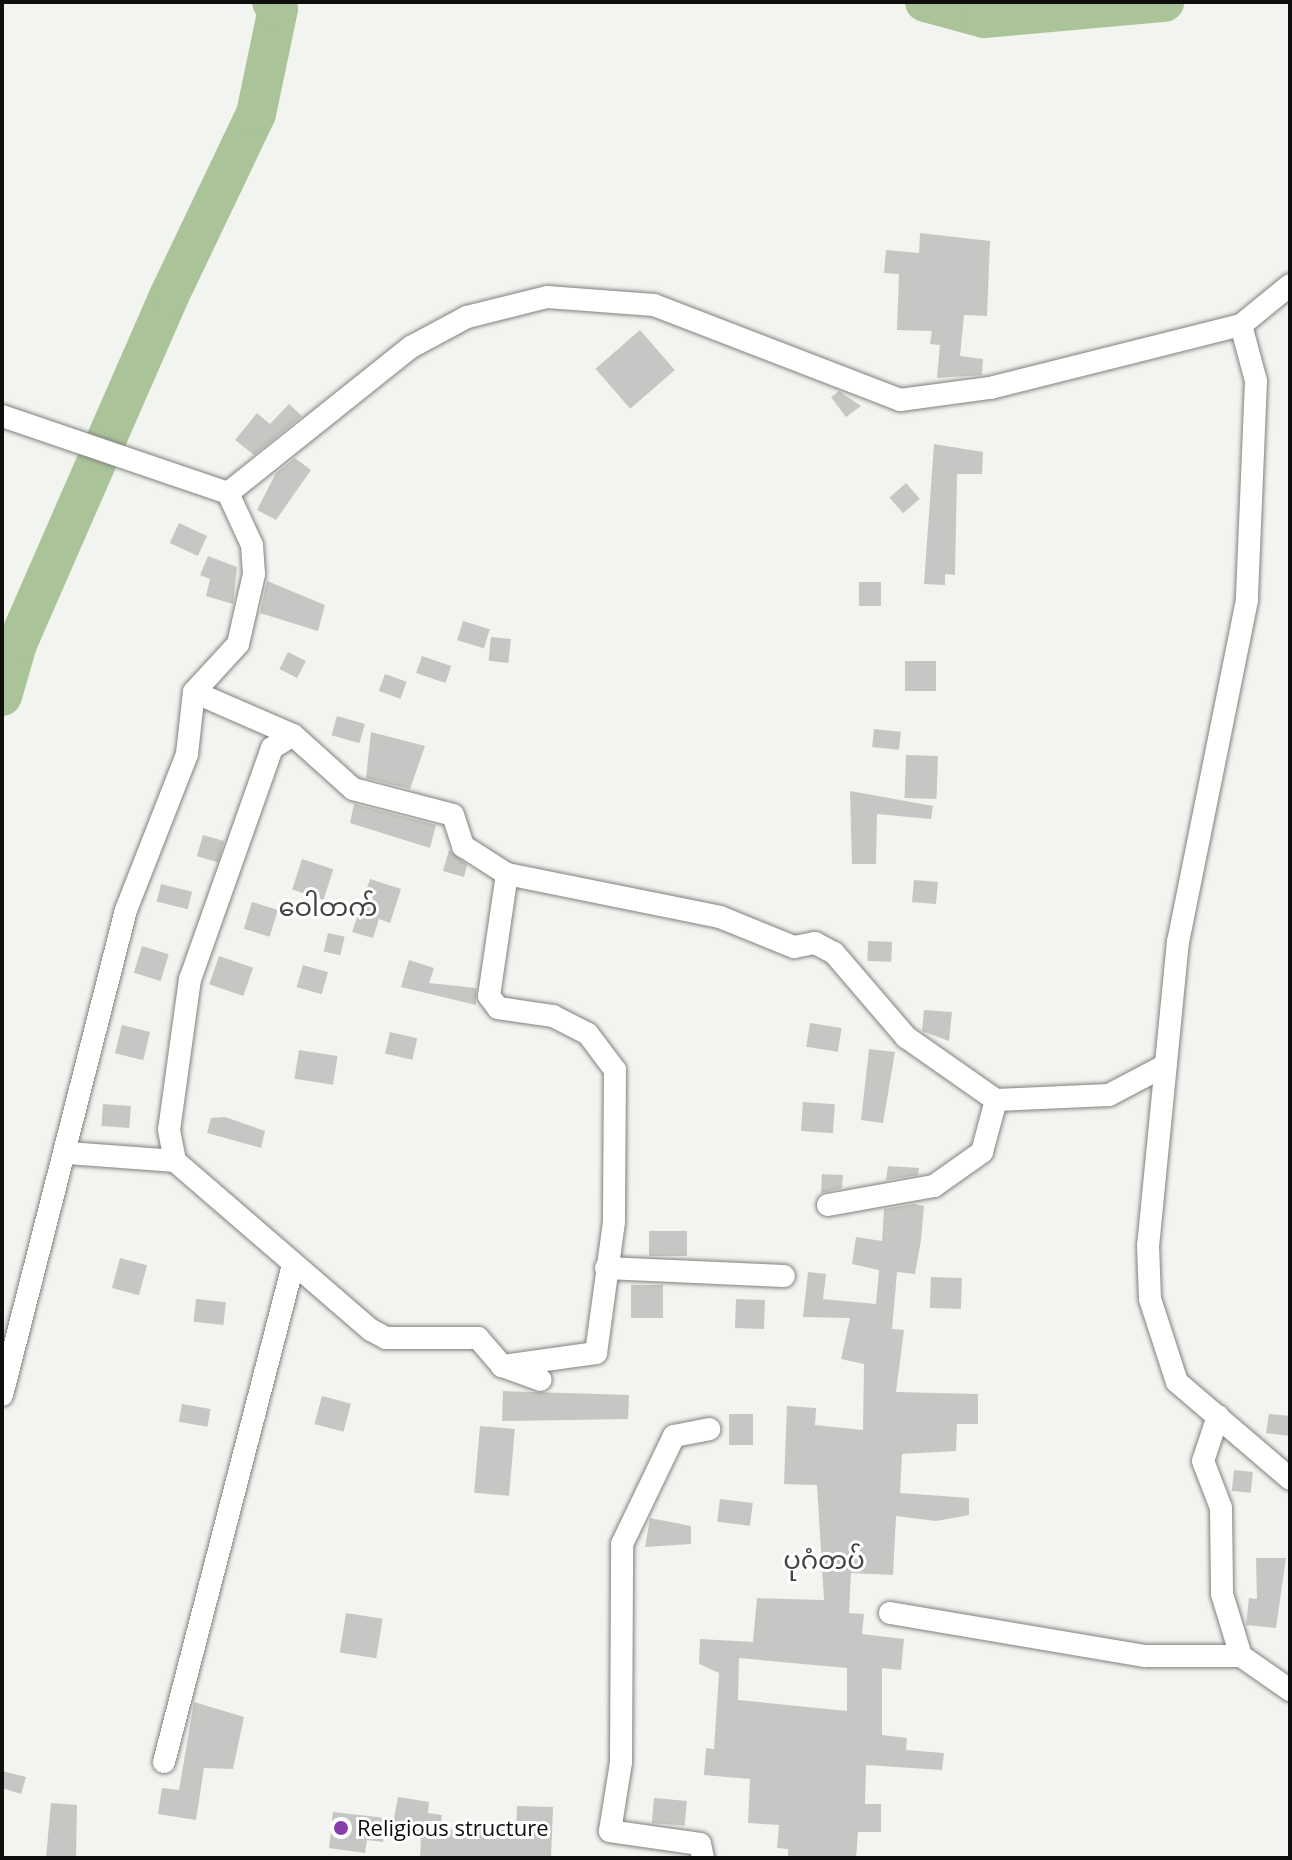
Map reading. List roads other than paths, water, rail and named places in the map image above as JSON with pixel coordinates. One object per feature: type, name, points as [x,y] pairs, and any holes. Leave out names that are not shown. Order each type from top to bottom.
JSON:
[{"type":"street","points":[[228,493],[306,437],[411,347],[467,317],[547,297],[654,305],[900,400],[990,388],[1241,325],[1290,285]]},
{"type":"street","points":[[1241,325],[1256,381],[1247,600],[1178,941],[1150,1299],[1166,1363],[1218,1416],[1290,1479]]},
{"type":"street","points":[[2,416],[153,473],[228,493]]},
{"type":"street","points":[[2,1395],[69,1153],[126,910],[187,754],[194,692],[238,644],[254,574],[252,545],[228,493]]},
{"type":"street","points":[[194,692],[293,735],[353,789],[453,815],[463,846],[507,874],[720,917],[794,947],[815,943],[834,953],[906,1037],[996,1100],[1109,1095],[1166,1065]]},
{"type":"street","points":[[175,1161],[169,1130],[190,979],[272,748],[293,735]]},
{"type":"street","points":[[502,1366],[596,1353],[614,1222],[615,1070],[588,1034],[553,1016],[498,1008],[489,996],[507,874]]},
{"type":"street","points":[[828,1205],[934,1186],[982,1152],[996,1100]]},
{"type":"street","points":[[69,1153],[175,1161],[293,1265],[386,1338],[478,1338],[502,1366],[541,1380]]},
{"type":"street","points":[[164,1762],[293,1265]]},
{"type":"street","points":[[606,1268],[784,1276]]},
{"type":"street","points":[[1218,1416],[1203,1461],[1221,1508],[1222,1594],[1241,1656]]},
{"type":"street","points":[[703,1858],[700,1844],[610,1831],[621,1762],[622,1544],[674,1436],[709,1429]]},
{"type":"street","points":[[890,1613],[1145,1656],[1241,1656],[1290,1690]]},
{"type":"waterway","points":[[2,696],[17,644],[170,294],[256,114],[278,9],[272,2]]},
{"type":"waterway","points":[[925,2],[984,18],[1164,2]]},
{"type":"place","name":"Religious structure","points":[[341,1828]]},
{"type":"district","name":"ဝေါတက်","points":[[328,907]]},
{"type":"district","name":"ပုဂံတပ်","points":[[824,1560]]}]
